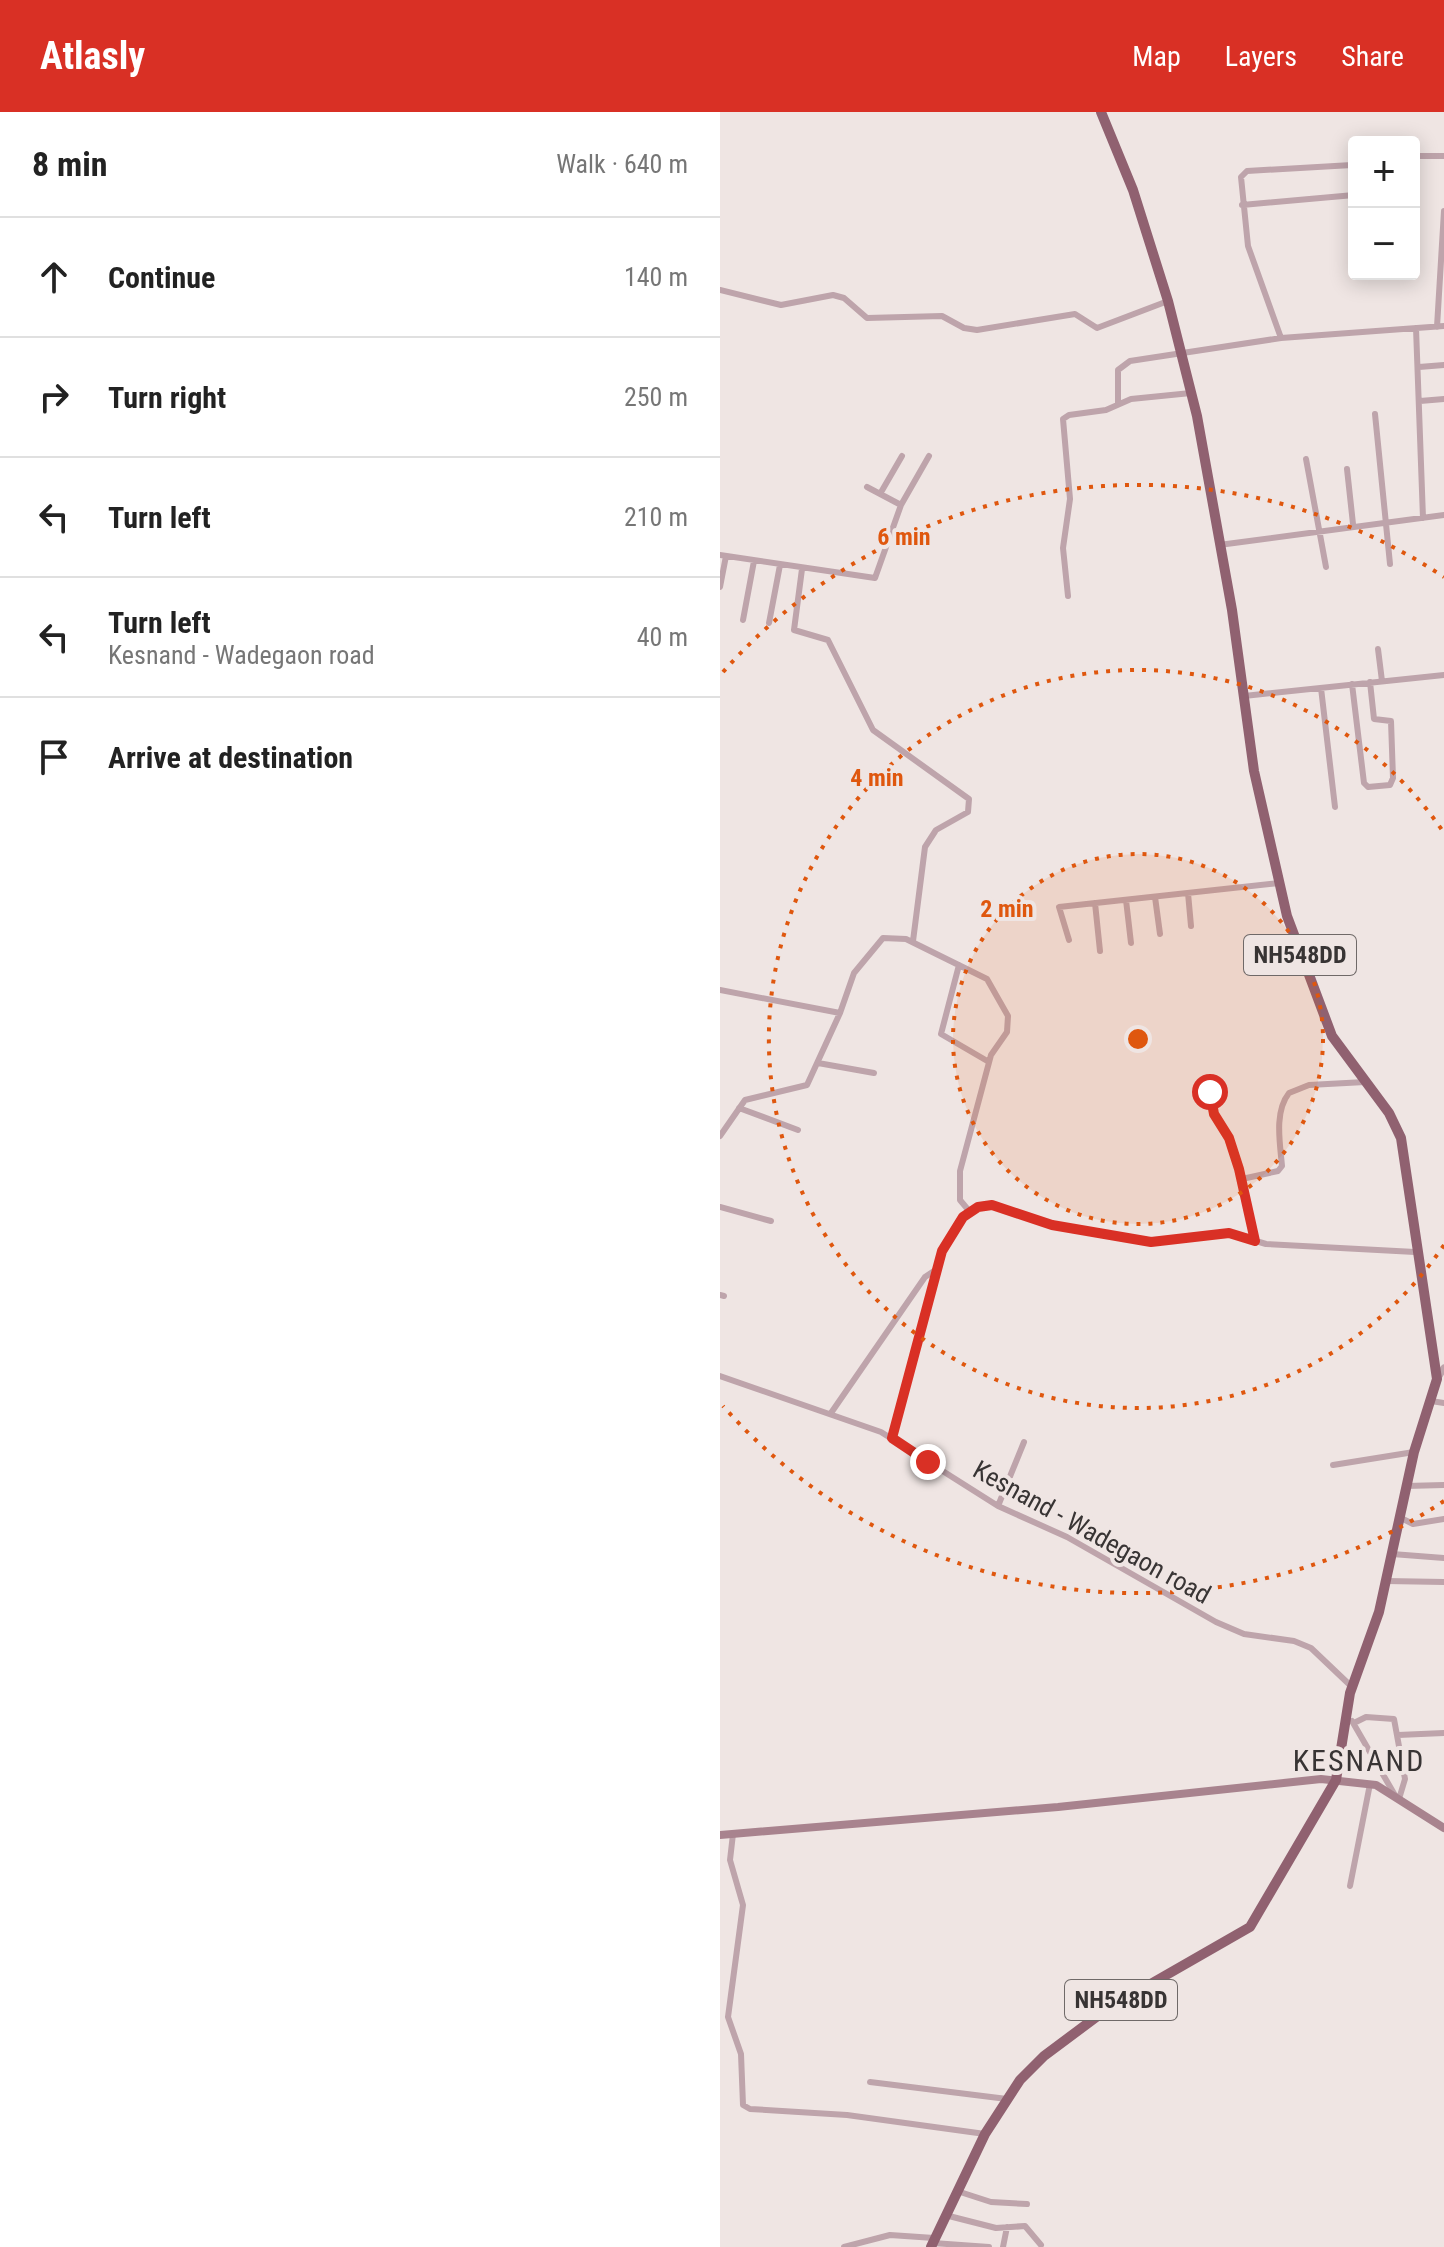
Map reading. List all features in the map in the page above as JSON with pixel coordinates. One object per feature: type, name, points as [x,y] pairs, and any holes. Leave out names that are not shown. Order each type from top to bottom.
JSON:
[{"type":"highway","name":"NH548DD","points":[[932,2243],[985,2134],[1032,2067],[1141,1987],[1250,1927],[1336,1780],[1350,1719],[1352,1687],[1373,1632],[1414,1452],[1442,1371],[1415,1252],[1401,1138],[1389,1113],[1332,1036],[1320,1013],[1279,883],[1254,771],[1219,545],[1182,353],[1133,190],[1101,112]]},
{"type":"main road","points":[[720,1835],[1104,1802],[1292,1781],[1336,1780],[1370,1783],[1444,1828]]},
{"type":"street","points":[[1420,156],[1444,156]]},
{"type":"street","points":[[1281,338],[1248,246],[1240,181],[1244,172],[1348,165]]},
{"type":"street","points":[[1242,205],[1348,196]]},
{"type":"street","points":[[1118,404],[1118,370],[1122,364],[1281,338],[1440,327],[1444,211]]},
{"type":"street","points":[[720,290],[781,305],[833,295],[844,298],[867,318],[933,315],[977,330],[1075,314],[1097,328],[1168,301]]},
{"type":"street","points":[[1416,328],[1423,518]]},
{"type":"street","points":[[1419,367],[1444,365]]},
{"type":"street","points":[[1068,596],[1063,548],[1069,490],[1063,419],[1118,404],[1191,393]]},
{"type":"street","points":[[1420,401],[1444,399]]},
{"type":"street","points":[[1375,414],[1390,564]]},
{"type":"street","points":[[880,494],[902,456]]},
{"type":"street","points":[[720,587],[723,555],[875,578],[901,505],[929,456]]},
{"type":"street","points":[[1306,459],[1326,567]]},
{"type":"street","points":[[1347,469],[1353,524]]},
{"type":"street","points":[[867,487],[901,505]]},
{"type":"street","points":[[1219,545],[1353,524],[1444,515]]},
{"type":"street","points":[[743,620],[754,561]]},
{"type":"street","points":[[769,623],[780,565]]},
{"type":"street","points":[[802,569],[794,630],[830,643],[848,686],[873,730],[969,799],[968,812],[936,830],[925,847],[913,941]]},
{"type":"street","points":[[1378,649],[1382,681]]},
{"type":"street","points":[[1244,696],[1444,675]]},
{"type":"street","points":[[1352,684],[1364,783],[1368,787],[1390,785],[1393,778],[1392,724],[1389,720],[1374,719],[1370,682]]},
{"type":"street","points":[[1321,688],[1335,807]]},
{"type":"street","points":[[1069,940],[1059,907],[1279,883]]},
{"type":"street","points":[[1188,893],[1191,926]]},
{"type":"street","points":[[1155,897],[1160,934]]},
{"type":"street","points":[[1126,900],[1131,943]]},
{"type":"street","points":[[1095,903],[1100,951]]},
{"type":"street","points":[[720,1136],[748,1099],[804,1087],[840,1013],[854,973],[879,941],[893,936],[913,941],[991,982],[1008,1016],[1009,1027],[989,1062],[959,1178],[960,1200],[970,1212]]},
{"type":"street","points":[[959,965],[941,1034],[989,1062]]},
{"type":"street","points":[[720,990],[840,1013]]},
{"type":"street","points":[[818,1063],[874,1073]]},
{"type":"street","points":[[1201,1081],[1211,1096],[1216,1118],[1229,1138],[1242,1179],[1255,1241]]},
{"type":"street","points":[[1242,1179],[1278,1171],[1282,1166],[1282,1105],[1289,1093],[1309,1085],[1365,1082]]},
{"type":"street","points":[[739,1108],[798,1130]]},
{"type":"street","points":[[892,1438],[947,1240],[970,1212],[996,1205],[1052,1225],[1151,1242],[1229,1233],[1255,1241],[1415,1252]]},
{"type":"street","points":[[720,1207],[771,1221]]},
{"type":"street","points":[[831,1413],[925,1277],[937,1269]]},
{"type":"street","name":"Kesnand - Wadegaon road","points":[[720,1376],[831,1413],[892,1438],[998,1506],[1067,1537],[1231,1630],[1311,1648],[1352,1687]]},
{"type":"street","points":[[1431,1401],[1444,1403]]},
{"type":"street","points":[[998,1506],[1024,1442]]},
{"type":"street","points":[[1333,1465],[1414,1452]]},
{"type":"street","points":[[1406,1486],[1444,1485]]},
{"type":"street","points":[[1399,1517],[1413,1524],[1444,1519]]},
{"type":"street","points":[[1391,1554],[1444,1558]]},
{"type":"street","points":[[1386,1581],[1444,1582]]},
{"type":"street","points":[[1392,1717],[1405,1779],[1398,1798],[1350,1719],[1392,1717]]},
{"type":"street","points":[[1398,1735],[1444,1733]]},
{"type":"street","points":[[1350,1886],[1370,1783]]},
{"type":"street","points":[[733,1834],[729,1856],[743,1905],[728,2017],[741,2054],[743,2105],[750,2109],[847,2115],[985,2134]]},
{"type":"street","points":[[870,2082],[1007,2099]]},
{"type":"street","points":[[957,2191],[991,2202],[1027,2204]]},
{"type":"street","points":[[945,2215],[1007,2227],[1025,2226],[1041,2245]]},
{"type":"street","points":[[1003,2247],[1007,2227]]},
{"type":"street","points":[[844,2247],[890,2235],[932,2243],[989,2247]]},
{"type":"district","name":"KESNAND","points":[[1359,1760]]},
{"type":"route","points":[[928,1462],[892,1438],[926,1321],[942,1251],[956,1225],[970,1212],[978,1207],[996,1205],[1052,1225],[1151,1242],[1229,1233],[1255,1241],[1239,1169],[1229,1138],[1214,1114],[1210,1092]]}]
